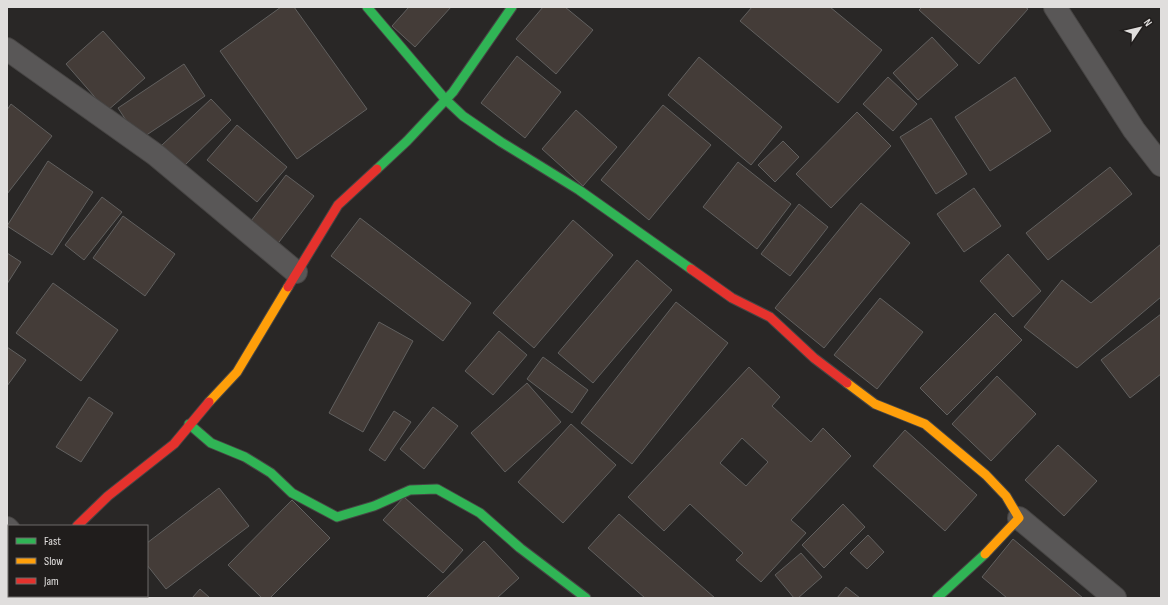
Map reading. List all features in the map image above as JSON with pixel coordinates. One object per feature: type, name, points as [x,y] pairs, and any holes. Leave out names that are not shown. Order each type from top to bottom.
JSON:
[{"type":"street","points":[[367,7],[445,98],[463,116],[579,190],[732,298],[770,317],[814,358],[876,404],[925,424],[986,475],[1006,496],[1019,518],[1115,598]]},
{"type":"street","points":[[78,525],[108,496],[174,444],[189,424],[236,372],[338,205],[407,141],[445,98],[453,92],[512,7]]},
{"type":"street","points":[[1054,7],[1134,130],[1161,165]]},
{"type":"street","points":[[7,49],[156,155],[296,272]]},
{"type":"street","points":[[189,424],[211,443],[245,457],[271,474],[292,492],[312,505],[337,517],[374,506],[410,490],[437,489],[480,512],[520,548],[586,598]]},
{"type":"street","points":[[937,598],[981,559],[1019,518]]},
{"type":"building","points":[[281,7],[294,7],[367,109],[297,159],[220,51]]},
{"type":"building","points":[[409,7],[451,7],[415,47],[392,26]]},
{"type":"building","points":[[543,7],[565,7],[593,30],[556,74],[516,39]]},
{"type":"building","points":[[752,7],[830,7],[882,50],[838,103],[740,21]]},
{"type":"building","points":[[922,7],[1025,7],[1028,9],[979,64],[919,10]]},
{"type":"building","points":[[103,31],[145,78],[107,111],[66,64]]},
{"type":"building","points":[[932,37],[958,65],[918,100],[893,73]]},
{"type":"building","points":[[517,56],[561,92],[525,138],[481,103]]},
{"type":"building","points":[[699,57],[782,127],[751,165],[668,95]]},
{"type":"building","points":[[184,64],[205,96],[139,140],[118,108]]},
{"type":"building","points":[[888,77],[917,104],[893,131],[863,104]]},
{"type":"building","points":[[1015,77],[1051,131],[990,171],[955,117]]},
{"type":"building","points":[[211,99],[231,120],[183,167],[162,145]]},
{"type":"building","points":[[11,104],[52,136],[7,194],[7,110]]},
{"type":"building","points":[[663,105],[711,145],[649,220],[601,180]]},
{"type":"building","points":[[576,110],[617,147],[583,186],[542,149]]},
{"type":"building","points":[[857,112],[891,146],[831,208],[796,174]]},
{"type":"building","points":[[931,118],[967,174],[936,194],[900,137]]},
{"type":"building","points":[[237,125],[287,167],[257,202],[207,160]]},
{"type":"building","points":[[783,141],[799,157],[775,182],[758,165]]},
{"type":"building","points":[[48,161],[93,192],[52,255],[7,226]]},
{"type":"building","points":[[738,162],[791,204],[757,249],[703,207]]},
{"type":"building","points":[[1110,167],[1132,194],[1048,260],[1026,233]]},
{"type":"building","points":[[286,175],[314,196],[276,246],[248,225]]},
{"type":"building","points":[[974,188],[1001,226],[964,252],[937,214]]},
{"type":"building","points":[[102,197],[122,212],[84,260],[65,245]]},
{"type":"building","points":[[861,203],[910,243],[824,348],[775,308]]},
{"type":"building","points":[[799,204],[828,227],[790,276],[761,254]]},
{"type":"building","points":[[123,216],[175,254],[145,296],[93,258]]},
{"type":"building","points":[[360,218],[471,303],[443,341],[331,256]]},
{"type":"building","points":[[573,220],[613,255],[534,348],[493,313]]},
{"type":"building","points":[[1161,244],[1161,297],[1077,368],[1024,327],[1062,280],[1091,303]]},
{"type":"building","points":[[7,253],[21,262],[7,284]]},
{"type":"building","points":[[1008,254],[1041,291],[1013,317],[980,281]]},
{"type":"building","points":[[637,260],[672,290],[593,383],[558,353]]},
{"type":"building","points":[[53,283],[118,330],[81,381],[16,333]]},
{"type":"building","points":[[880,298],[923,332],[877,389],[834,355]]},
{"type":"building","points":[[676,302],[728,343],[632,464],[581,423]]},
{"type":"building","points":[[995,313],[1022,340],[947,415],[920,388]]},
{"type":"building","points":[[1161,314],[1161,374],[1130,398],[1101,360]]},
{"type":"building","points":[[379,322],[413,341],[363,432],[329,413]]},
{"type":"building","points":[[499,331],[527,355],[493,395],[465,371]]},
{"type":"building","points":[[7,347],[26,360],[7,386]]},
{"type":"building","points":[[543,357],[588,390],[572,413],[527,379]]},
{"type":"building","points":[[749,367],[780,397],[772,406],[811,442],[823,428],[851,456],[791,520],[806,533],[761,582],[736,560],[743,553],[690,504],[664,531],[628,497]],"holes":[[[742,438],[768,462],[746,486],[720,463]]]},
{"type":"building","points":[[997,376],[1036,414],[991,461],[952,424]]},
{"type":"building","points":[[527,383],[561,422],[505,472],[471,433]]},
{"type":"building","points":[[89,397],[113,413],[81,462],[56,447]]},
{"type":"building","points":[[433,407],[458,426],[424,469],[400,449]]},
{"type":"building","points":[[394,411],[411,422],[385,461],[369,450]]},
{"type":"building","points":[[571,424],[616,465],[563,523],[518,482]]},
{"type":"building","points":[[905,430],[977,495],[945,531],[873,466]]},
{"type":"building","points":[[1058,445],[1097,481],[1064,516],[1025,480]]},
{"type":"building","points":[[219,488],[249,526],[166,589],[148,566],[148,542]]},
{"type":"building","points":[[404,497],[463,550],[443,573],[383,520]]},
{"type":"building","points":[[292,500],[330,538],[270,598],[262,598],[228,565]]},
{"type":"building","points":[[843,504],[865,527],[824,568],[802,545]]},
{"type":"building","points":[[619,514],[715,598],[645,598],[588,548]]},
{"type":"building","points":[[868,535],[884,552],[867,569],[850,553]]},
{"type":"building","points":[[1013,539],[1083,598],[1007,598],[982,577]]},
{"type":"building","points":[[484,541],[519,578],[497,598],[426,598]]},
{"type":"building","points":[[801,553],[822,577],[798,598],[794,598],[775,575]]},
{"type":"building","points":[[846,587],[860,598],[837,598]]},
{"type":"building","points":[[200,589],[210,598],[192,598]]},
{"type":"traffic: fast","points":[[367,7],[445,99],[463,116],[501,142],[579,190],[691,269]]},
{"type":"traffic: fast","points":[[377,169],[407,141],[453,92],[512,7]]},
{"type":"traffic: fast","points":[[189,424],[211,443],[245,457],[271,473],[292,493],[337,517],[374,506],[410,490],[437,489],[480,513],[520,548],[586,598]]},
{"type":"traffic: fast","points":[[937,598],[985,554]]},
{"type":"traffic: slow","points":[[209,402],[237,372],[288,287]]},
{"type":"traffic: slow","points":[[847,383],[875,404],[925,424],[986,475],[1006,496],[1019,518],[985,554]]},
{"type":"traffic: jam","points":[[288,287],[338,205],[377,169]]},
{"type":"traffic: jam","points":[[691,269],[732,298],[770,317],[814,358],[847,383]]},
{"type":"traffic: jam","points":[[78,525],[108,496],[174,444],[209,402]]}]
